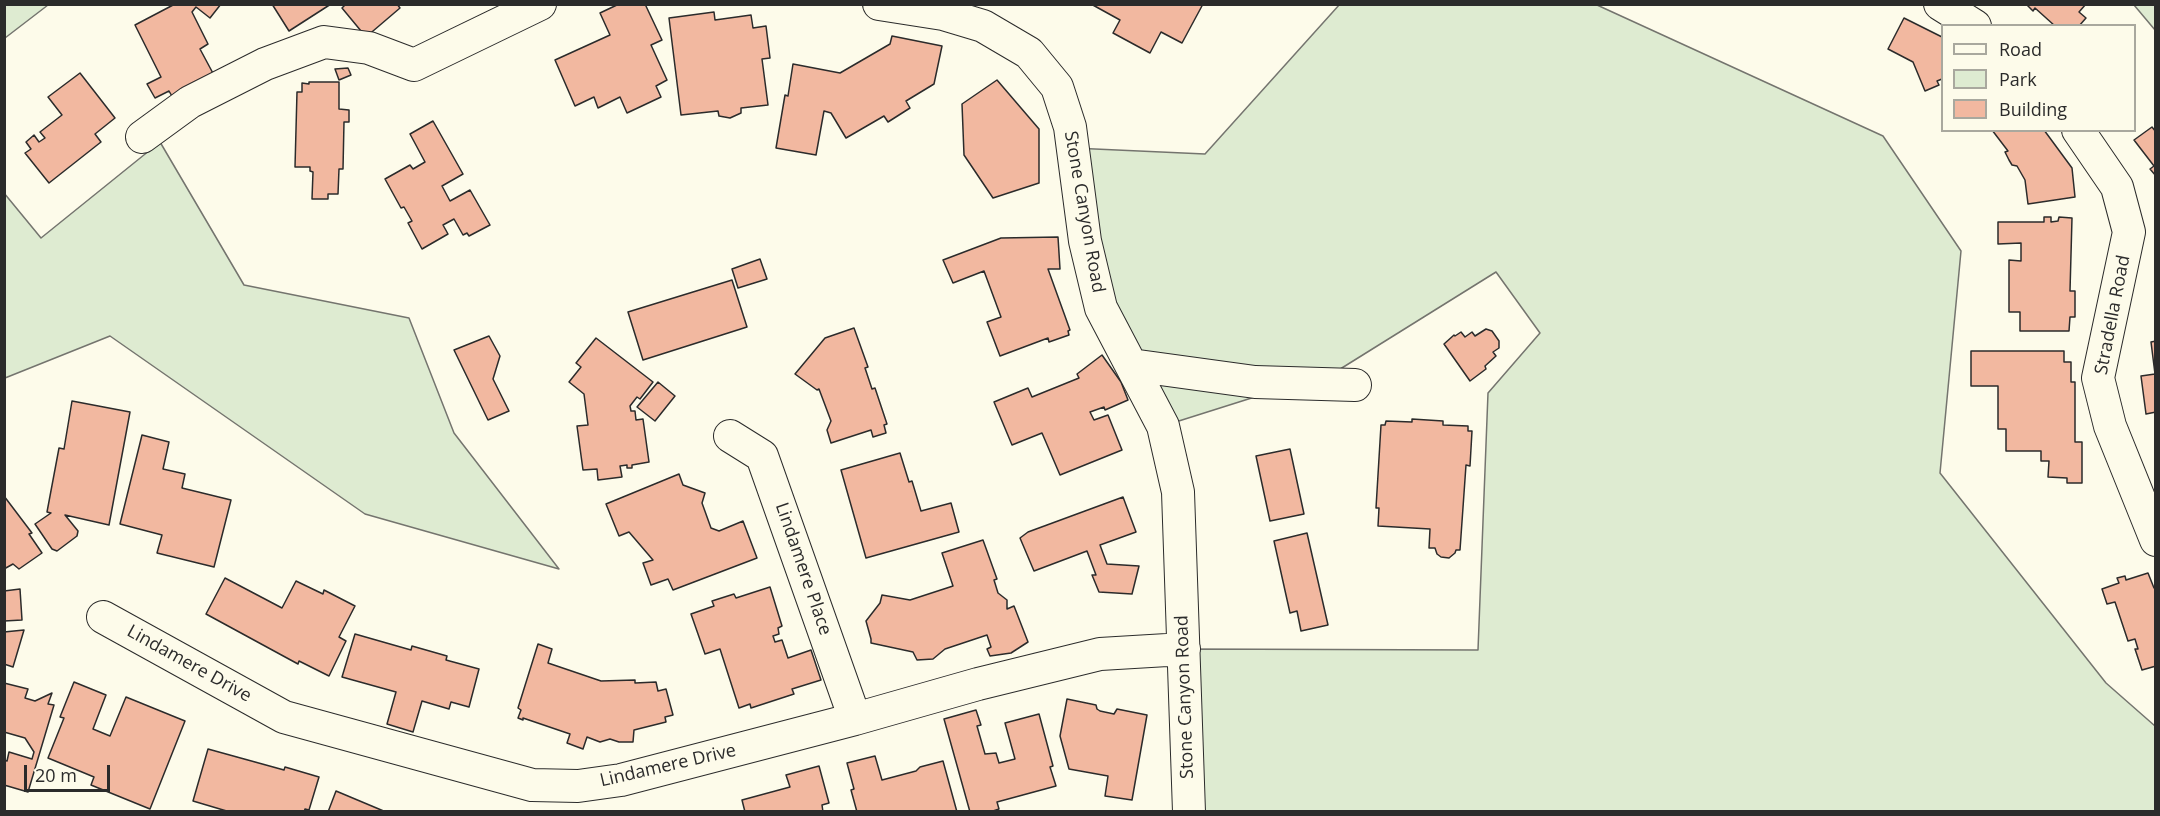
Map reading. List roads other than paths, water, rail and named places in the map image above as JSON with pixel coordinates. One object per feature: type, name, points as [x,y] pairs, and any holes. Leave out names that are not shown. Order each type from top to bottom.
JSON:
[{"type":"street","points":[[142,137],[190,102],[265,64],[324,42],[369,48],[414,65],[540,4]]},
{"type":"street","name":"Stone Canyon Road","points":[[879,4],[943,14],[983,26],[1029,53],[1056,87],[1070,127],[1085,241],[1101,308],[1163,426],[1178,492],[1189,812]]},
{"type":"street","points":[[1940,4],[1972,24]]},
{"type":"street","name":"Stradella Road","points":[[2079,132],[2117,187],[2129,232],[2098,378],[2110,426],[2156,540]]},
{"type":"street","points":[[1131,365],[1255,382],[1355,385]]},
{"type":"street","name":"Lindamere Place","points":[[730,436],[762,456],[855,719]]},
{"type":"street","name":"Lindamere Drive","points":[[103,616],[284,717],[532,785],[578,786],[621,780],[855,719],[978,684],[1100,654],[1184,649]]}]
